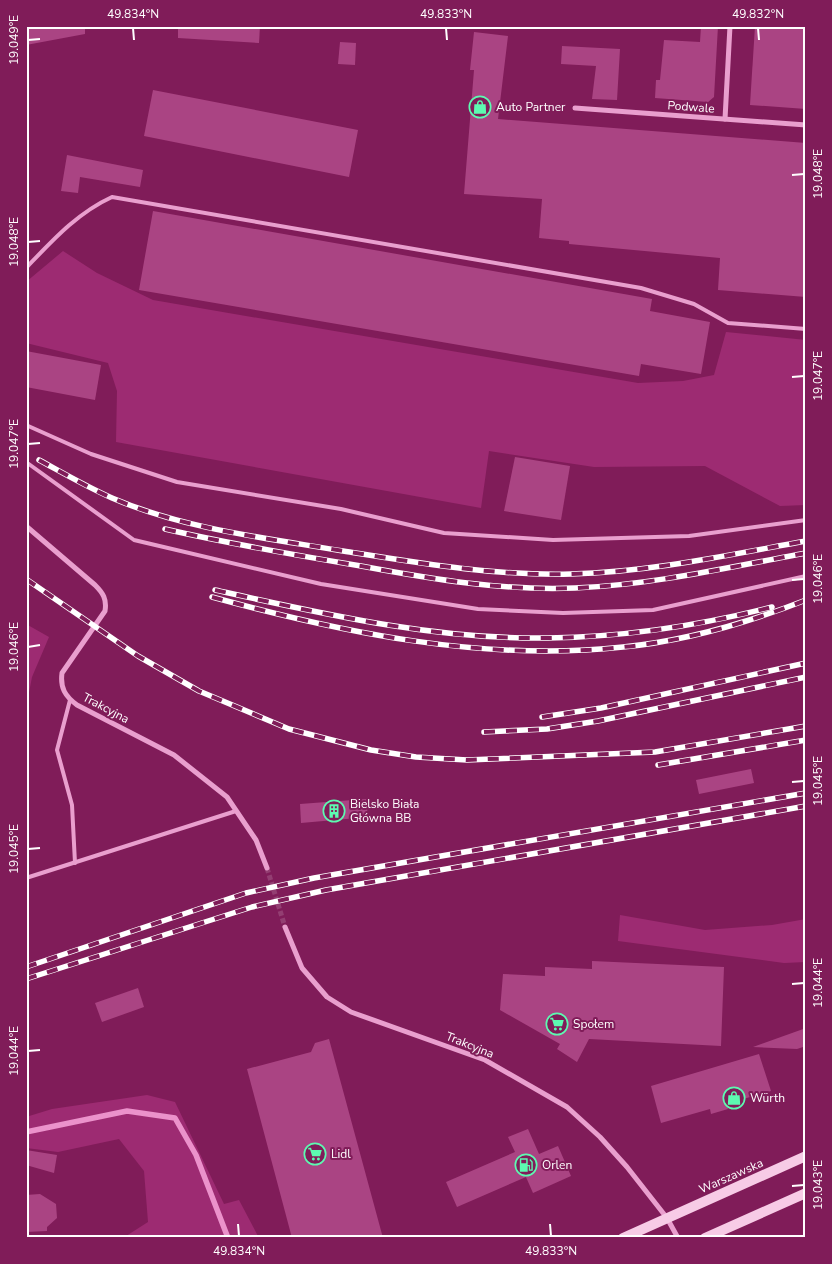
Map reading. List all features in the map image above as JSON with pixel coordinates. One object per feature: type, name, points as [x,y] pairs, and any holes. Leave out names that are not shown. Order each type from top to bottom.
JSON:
[{"type":"main road","name":"Warszawska","points":[[623,1238],[806,1156]]},
{"type":"main road","points":[[705,1238],[806,1193]]},
{"type":"street","points":[[725,119],[730,26]]},
{"type":"street","name":"Podwale","points":[[575,108],[806,125]]},
{"type":"street","name":"Trakcyjna","points":[[26,526],[95,585],[102,593],[106,602],[105,611],[62,673],[60,683],[64,693],[70,700],[174,755],[227,797],[256,840],[267,868]]},
{"type":"street","name":"Trakcyjna","points":[[285,927],[302,968],[327,997],[351,1012],[485,1060],[567,1107],[600,1137],[627,1167],[667,1218]]},
{"type":"street","points":[[667,1218],[678,1238]]},
{"type":"lane","points":[[26,268],[65,228],[96,204],[112,197],[641,288],[694,304],[728,323],[806,329]]},
{"type":"lane","points":[[26,425],[91,454],[177,482],[341,509],[444,533],[553,540],[679,536],[806,520]]},
{"type":"lane","points":[[26,462],[134,540],[321,584],[478,609],[563,613],[652,610],[806,576]]},
{"type":"lane","points":[[70,700],[56,750],[72,805],[75,863]]},
{"type":"lane","points":[[26,878],[236,811]]},
{"type":"shaded area","points":[[63,251],[97,273],[153,300],[638,383],[683,381],[714,375],[726,332],[806,340],[806,505],[780,506],[705,466],[594,467],[489,451],[481,508],[116,442],[117,391],[108,363],[26,343],[26,282]]},
{"type":"shaded area","points":[[26,624],[49,637],[32,677],[26,708]]},
{"type":"shaded area","points":[[620,915],[705,930],[772,925],[806,919],[806,962],[784,963],[618,941]]},
{"type":"shaded area","points":[[147,1095],[175,1102],[224,1204],[239,1200],[259,1238],[123,1238],[148,1222],[144,1171],[119,1139],[58,1152],[26,1148],[26,1117],[52,1109]]},
{"type":"building","points":[[26,26],[85,26],[85,34],[26,45]]},
{"type":"building","points":[[178,26],[260,26],[259,43],[178,38]]},
{"type":"building","points":[[701,26],[718,26],[714,97],[708,102],[655,98],[656,80],[660,80],[664,40],[700,42]]},
{"type":"building","points":[[755,26],[806,26],[806,109],[750,105]]},
{"type":"building","points":[[474,32],[508,36],[498,119],[806,143],[806,297],[718,290],[720,258],[569,244],[569,241],[539,238],[542,199],[464,194],[474,70],[470,70]]},
{"type":"building","points":[[340,42],[356,43],[355,65],[338,64]]},
{"type":"building","points":[[562,46],[620,49],[617,100],[592,99],[596,66],[561,64]]},
{"type":"building","points":[[153,90],[358,130],[349,177],[144,136]]},
{"type":"building","points":[[67,155],[143,170],[140,187],[80,177],[78,193],[61,191]]},
{"type":"building","points":[[153,211],[652,299],[650,311],[710,322],[701,374],[641,364],[639,376],[139,290]]},
{"type":"building","points":[[26,351],[101,365],[95,400],[26,387]]},
{"type":"building","points":[[515,457],[570,466],[561,520],[504,511]]},
{"type":"building","points":[[751,769],[754,783],[699,794],[696,780]]},
{"type":"building","name":"Bielsko Biała Główna BB","points":[[366,799],[368,817],[301,823],[300,804]]},
{"type":"building","points":[[592,961],[724,967],[721,1046],[589,1039],[577,1062],[557,1049],[560,1044],[500,1010],[503,974],[545,976],[545,967],[592,969]]},
{"type":"building","points":[[138,988],[144,1007],[102,1022],[95,1003]]},
{"type":"building","points":[[806,1028],[806,1046],[797,1049],[753,1047]]},
{"type":"building","name":"Lidl","points":[[329,1039],[383,1238],[292,1238],[247,1069],[311,1052],[315,1043]]},
{"type":"building","points":[[759,1054],[771,1091],[726,1104],[728,1109],[711,1114],[710,1109],[661,1123],[651,1086]]},
{"type":"building","name":"Orlen","points":[[528,1129],[539,1154],[558,1146],[571,1176],[533,1193],[526,1177],[457,1207],[446,1182],[515,1152],[508,1137]]},
{"type":"building","points":[[26,1150],[57,1155],[54,1173],[26,1165]]},
{"type":"building","points":[[40,1194],[56,1204],[57,1218],[47,1227],[47,1231],[26,1232],[26,1195]]},
{"type":"waterway","points":[[26,1132],[127,1111],[175,1118],[196,1155],[228,1238]]},
{"type":"tunnel","points":[[267,868],[285,927]]},
{"type":"railway","points":[[39,460],[112,498],[139,509],[196,525],[255,537],[485,571],[542,574],[601,573],[689,562],[806,541]]},
{"type":"railway","points":[[165,529],[214,540],[414,575],[467,583],[521,588],[575,588],[633,583],[691,575],[806,553]]},
{"type":"railway","points":[[26,579],[138,656],[199,691],[289,729],[371,750],[416,757],[467,760],[655,752],[806,726]]},
{"type":"railway","points":[[215,590],[380,624],[464,635],[506,637],[548,638],[633,633],[716,620],[772,607]]},
{"type":"railway","points":[[212,597],[364,633],[415,641],[519,651],[571,651],[623,647],[693,636],[761,616],[806,600]]},
{"type":"railway","points":[[542,717],[601,708],[806,663]]},
{"type":"railway","points":[[484,732],[547,729],[598,721],[806,677]]},
{"type":"railway","points":[[658,765],[806,740]]},
{"type":"railway","points":[[26,967],[246,893],[314,878],[806,793]]},
{"type":"railway","points":[[26,979],[252,907],[326,890],[806,806]]},
{"type":"place","name":"Auto Partner","points":[[480,107]]},
{"type":"place","name":"Bielsko Biała Główna BB","points":[[334,811]]},
{"type":"place","name":"Społem","points":[[557,1024]]},
{"type":"place","name":"Würth","points":[[734,1098]]},
{"type":"place","name":"Lidl","points":[[315,1154]]},
{"type":"place","name":"Orlen","points":[[526,1165]]}]
